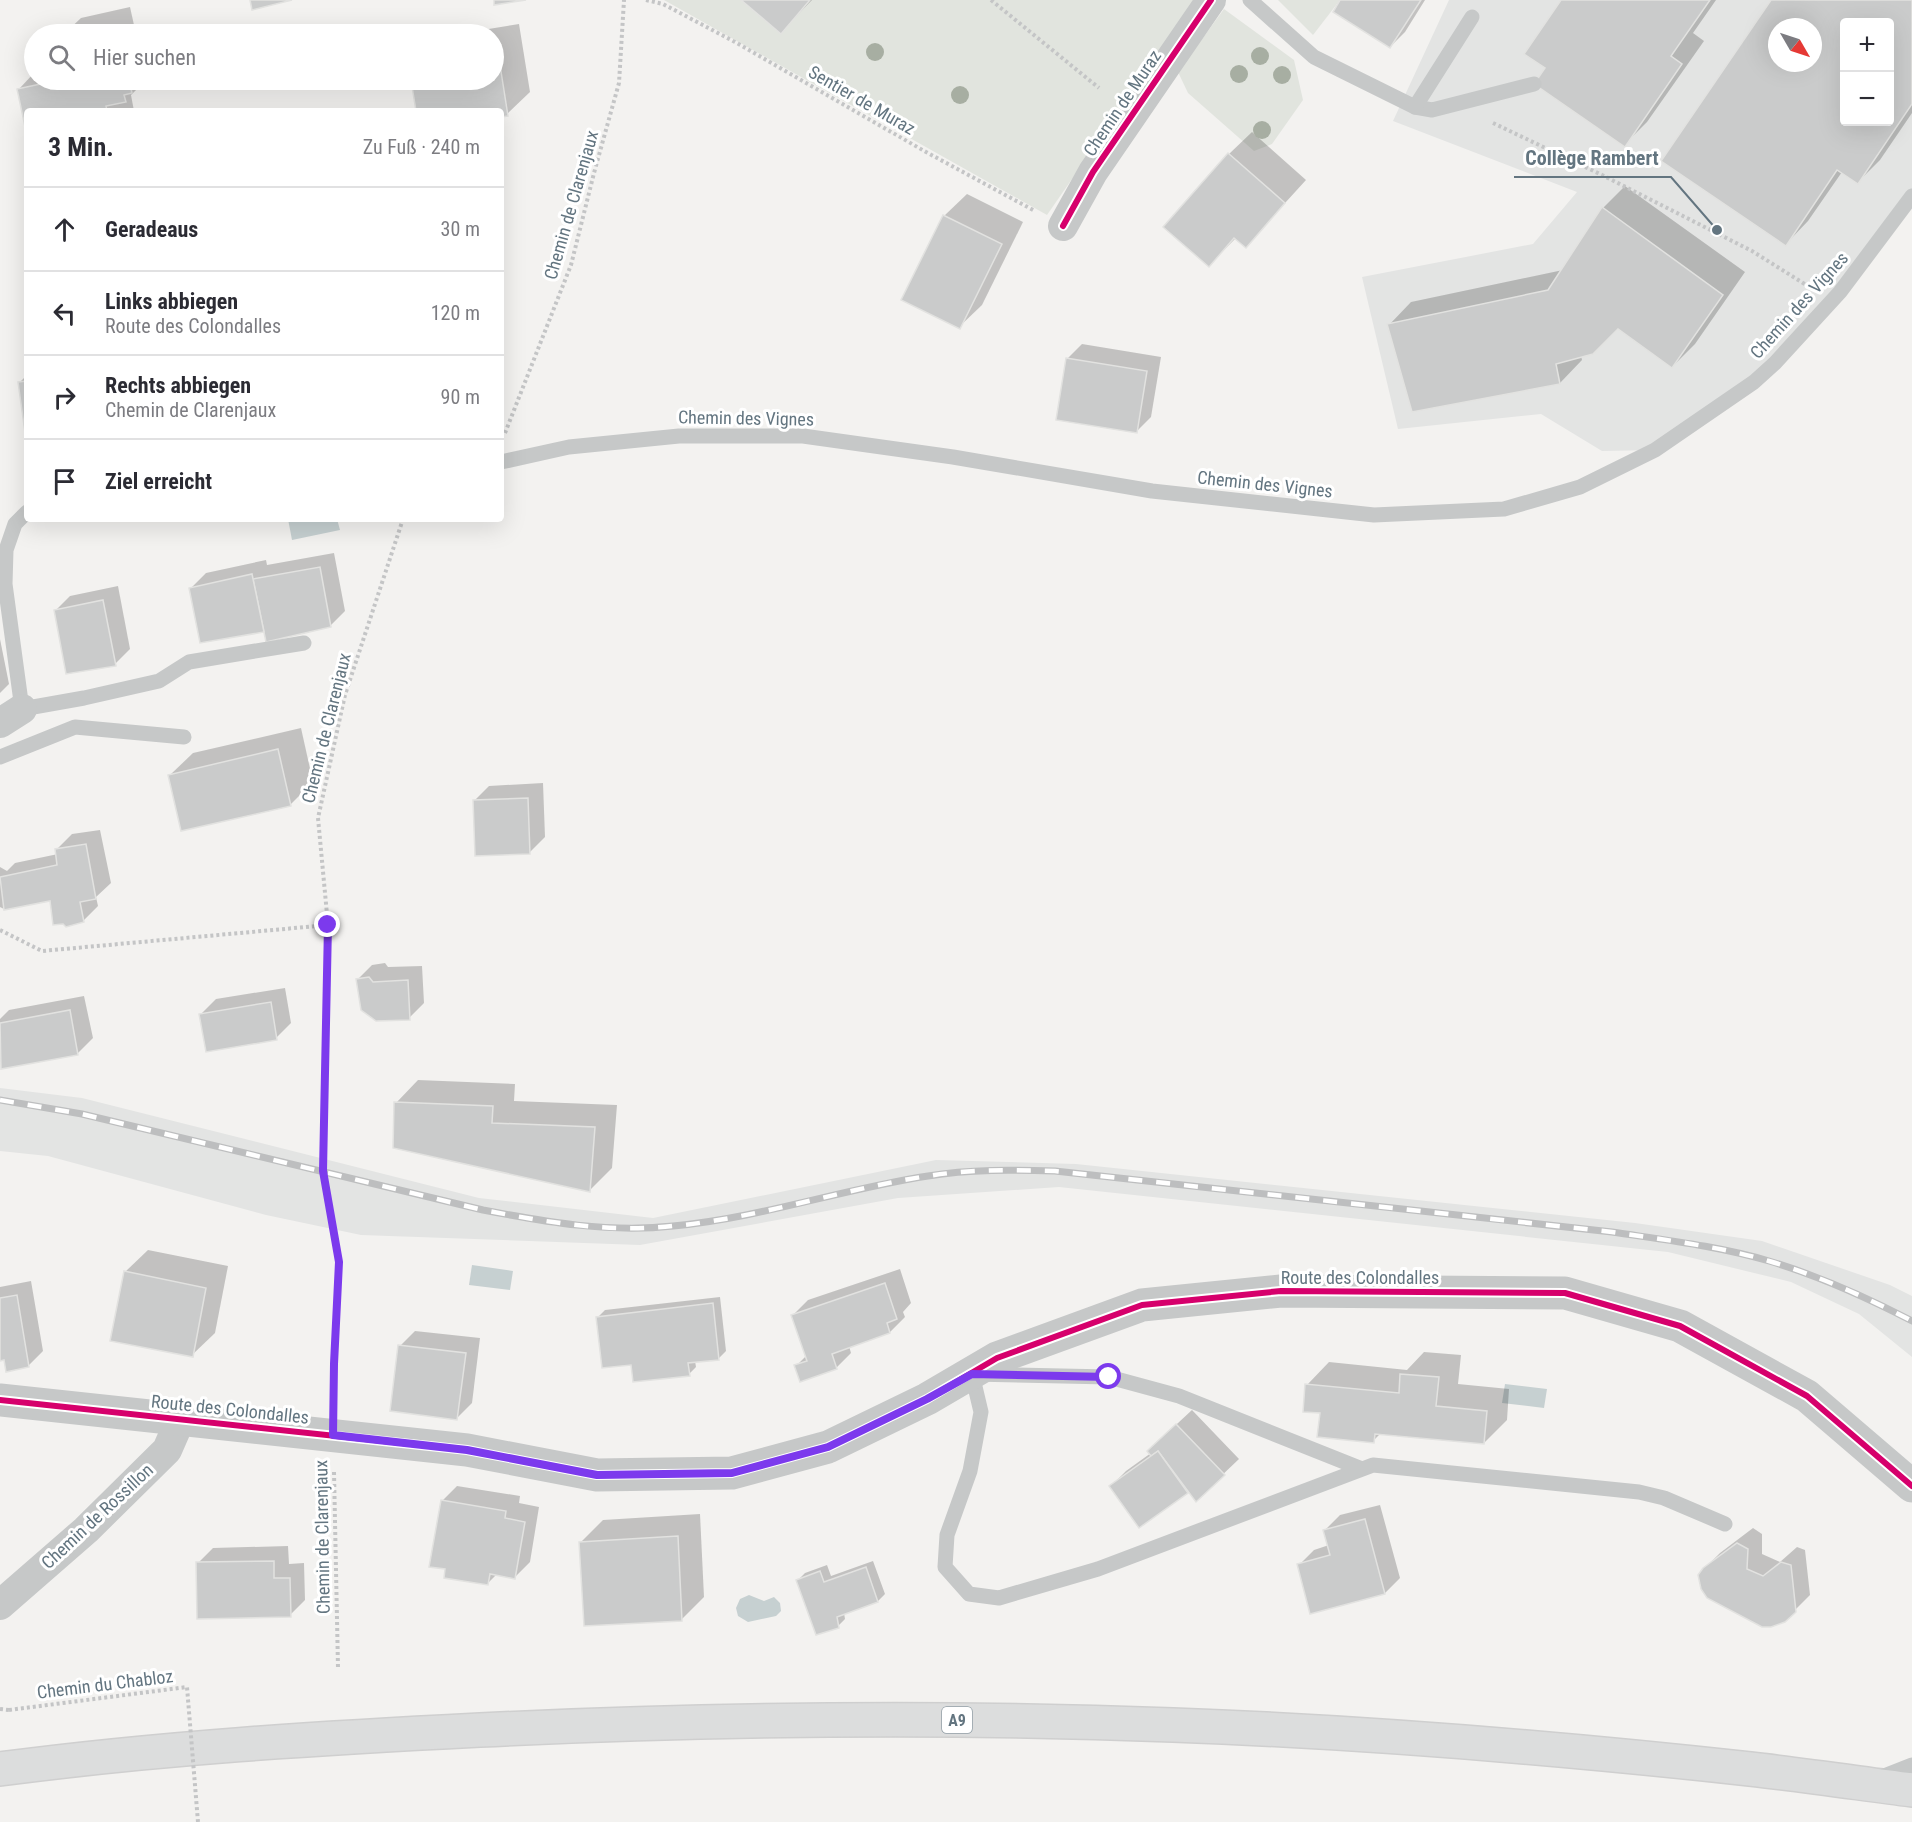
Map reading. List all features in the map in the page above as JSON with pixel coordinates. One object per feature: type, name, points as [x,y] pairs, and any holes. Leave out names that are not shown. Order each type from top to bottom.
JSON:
[{"type":"highway","name":"A9","points":[[0,1768],[206,1748],[409,1733],[604,1724],[788,1720],[983,1720],[1175,1725],[1368,1735],[1561,1750],[1752,1769],[1912,1790]]},
{"type":"street","name":"Chemin de Muraz","points":[[1063,226],[1093,172],[1211,0]]},
{"type":"street","name":"Route des Colondalles","points":[[0,1400],[467,1450],[597,1475],[732,1473],[828,1447],[927,1399],[997,1358],[1142,1305],[1281,1291],[1565,1293],[1680,1326],[1807,1395],[1912,1486]]},
{"type":"street","name":"Chemin de Rossillon","points":[[0,1605],[86,1530],[167,1450],[181,1418]]},
{"type":"lane","points":[[1250,0],[1314,57],[1415,107],[1432,110],[1534,84]]},
{"type":"lane","points":[[1415,107],[1472,17]]},
{"type":"lane","name":"Chemin des Vignes","points":[[504,461],[569,447],[679,436],[803,436],[953,457],[1152,491],[1374,515],[1504,509],[1580,487],[1655,450],[1754,382],[1775,363],[1832,301],[1912,196]]},
{"type":"lane","points":[[24,515],[15,524],[6,550],[5,584],[11,716],[159,681],[189,662],[304,643]]},
{"type":"lane","points":[[0,757],[75,727],[184,738]]},
{"type":"lane","points":[[1362,1469],[1179,1396],[1109,1377],[972,1374],[981,1412],[970,1471],[947,1535],[945,1567],[969,1594],[999,1598],[1098,1569],[1373,1465],[1639,1492],[1664,1498],[1725,1524]]},
{"type":"lane","points":[[1864,1784],[1912,1765]]},
{"type":"path","points":[[991,0],[1100,88]]},
{"type":"path","points":[[1462,103],[1482,118],[1602,175],[1752,251],[1832,301]]},
{"type":"path","points":[[0,930],[42,951],[328,925]]},
{"type":"shaded area","points":[[664,0],[1194,0],[1047,215]]},
{"type":"shaded area","points":[[1278,0],[1340,0],[1313,35]]},
{"type":"shaded area","points":[[1449,0],[1912,0],[1912,196],[1775,363],[1655,450],[1602,451],[1541,414],[1398,429],[1362,277],[1533,244],[1577,192],[1393,121]]},
{"type":"shaded area","points":[[1224,9],[1294,60],[1303,100],[1272,144],[1254,151],[1188,93],[1178,72]]},
{"type":"shaded area","points":[[289,522],[338,522],[340,530],[292,540]]},
{"type":"shaded area","points":[[0,1088],[82,1098],[479,1198],[653,1218],[936,1160],[1076,1164],[1635,1223],[1762,1241],[1890,1285],[1912,1296],[1912,1357],[1859,1314],[1791,1282],[1668,1252],[1059,1187],[898,1198],[640,1245],[361,1235],[266,1215],[48,1156],[0,1151]]},
{"type":"shaded area","points":[[472,1265],[513,1271],[510,1290],[469,1285]]},
{"type":"shaded area","points":[[1505,1384],[1547,1389],[1544,1408],[1502,1403]]},
{"type":"shaded area","points":[[749,1595],[764,1601],[774,1597],[780,1603],[781,1611],[776,1616],[748,1622],[738,1616],[736,1608],[740,1599]]},
{"type":"building","points":[[250,0],[292,0],[252,10]]},
{"type":"building","points":[[494,0],[526,0],[494,5]]},
{"type":"building","points":[[741,0],[810,0],[781,34]]},
{"type":"building","points":[[1340,0],[1421,0],[1390,48],[1333,12]]},
{"type":"building","points":[[1561,0],[1710,0],[1671,56],[1682,64],[1625,147],[1534,84],[1545,68],[1524,54]]},
{"type":"building","points":[[1771,0],[1912,0],[1912,104],[1858,184],[1837,170],[1786,246],[1661,161]]},
{"type":"building","points":[[17,89],[131,90],[132,93],[124,95],[126,102],[106,106],[106,108],[24,108],[24,122]]},
{"type":"building","points":[[413,90],[504,90],[508,116],[504,117],[504,108],[416,108]]},
{"type":"building","points":[[1228,153],[1285,203],[1246,248],[1234,238],[1209,267],[1163,227]]},
{"type":"building","points":[[1602,207],[1723,295],[1672,368],[1618,329],[1593,354],[1556,364],[1560,384],[1412,412],[1387,324],[1548,290]]},
{"type":"building","points":[[943,215],[1002,244],[960,329],[901,300]]},
{"type":"building","points":[[1066,358],[1147,371],[1137,433],[1056,420]]},
{"type":"building","points":[[24,381],[24,425],[18,382]]},
{"type":"building","points":[[320,567],[331,627],[266,642],[253,579]]},
{"type":"building","points":[[252,574],[264,632],[200,643],[189,588]]},
{"type":"building","points":[[103,600],[116,666],[66,674],[54,610]]},
{"type":"building","points":[[278,749],[291,806],[181,831],[168,775]]},
{"type":"building","points":[[528,798],[530,854],[475,856],[473,800]]},
{"type":"building","points":[[86,844],[96,899],[80,902],[84,922],[66,927],[63,924],[53,925],[50,901],[4,910],[0,877],[57,865],[55,849]]},
{"type":"building","points":[[369,977],[373,982],[408,980],[410,1020],[376,1021],[361,1010],[356,979]]},
{"type":"building","points":[[271,1002],[277,1040],[206,1052],[199,1014]]},
{"type":"building","points":[[70,1010],[78,1055],[1,1069],[0,1023]]},
{"type":"building","points":[[394,1102],[493,1106],[492,1123],[595,1127],[590,1192],[393,1148]]},
{"type":"building","points":[[124,1271],[206,1288],[193,1357],[110,1341]]},
{"type":"building","points":[[885,1283],[897,1319],[887,1323],[890,1333],[832,1354],[837,1369],[800,1382],[794,1365],[807,1361],[791,1315]]},
{"type":"building","points":[[17,1295],[29,1367],[6,1372],[4,1360],[0,1361],[0,1298]]},
{"type":"building","points":[[713,1303],[719,1360],[688,1363],[690,1376],[633,1382],[631,1365],[602,1368],[596,1317]]},
{"type":"building","points":[[398,1345],[466,1353],[457,1420],[390,1411]]},
{"type":"building","points":[[1400,1374],[1439,1377],[1436,1406],[1487,1411],[1484,1444],[1375,1434],[1374,1443],[1317,1437],[1320,1413],[1303,1412],[1305,1384],[1399,1393]]},
{"type":"building","points":[[1176,1424],[1225,1475],[1196,1502],[1158,1451],[1151,1456],[1147,1451]]},
{"type":"building","points":[[1158,1451],[1188,1493],[1139,1528],[1109,1486]]},
{"type":"building","points":[[441,1500],[506,1511],[505,1518],[525,1522],[515,1579],[490,1574],[488,1585],[444,1578],[445,1569],[429,1567]]},
{"type":"building","points":[[1365,1519],[1385,1594],[1310,1614],[1297,1564],[1330,1555],[1323,1530]]},
{"type":"building","points":[[678,1536],[682,1621],[584,1626],[579,1542]]},
{"type":"building","points":[[1737,1543],[1748,1549],[1747,1569],[1763,1576],[1781,1562],[1791,1565],[1796,1612],[1785,1622],[1771,1627],[1762,1627],[1707,1598],[1701,1589],[1698,1575],[1703,1568]]},
{"type":"building","points":[[274,1561],[274,1578],[290,1578],[291,1617],[197,1619],[196,1562]]},
{"type":"building","points":[[866,1567],[878,1602],[837,1617],[839,1628],[816,1635],[796,1580],[820,1571],[824,1582]]},
{"type":"railway","points":[[0,1100],[82,1114],[483,1210],[578,1225],[625,1228],[673,1226],[737,1217],[928,1176],[976,1171],[1055,1171],[1612,1232],[1691,1244],[1750,1256],[1806,1273],[1912,1321]]},
{"type":"cycle path","points":[[1063,226],[1093,172],[1211,0]]},
{"type":"cycle path","points":[[0,1400],[467,1450],[597,1475],[732,1473],[828,1447],[927,1399],[997,1358],[1142,1305],[1281,1291],[1565,1293],[1680,1326],[1807,1396],[1912,1486]]},
{"type":"place","name":"Collège Rambert","points":[[1717,230]]},
{"type":"route","points":[[328,925],[323,1171],[339,1262],[333,1435],[467,1450],[597,1475],[732,1473],[828,1447],[927,1399],[972,1374],[1109,1377]]}]
